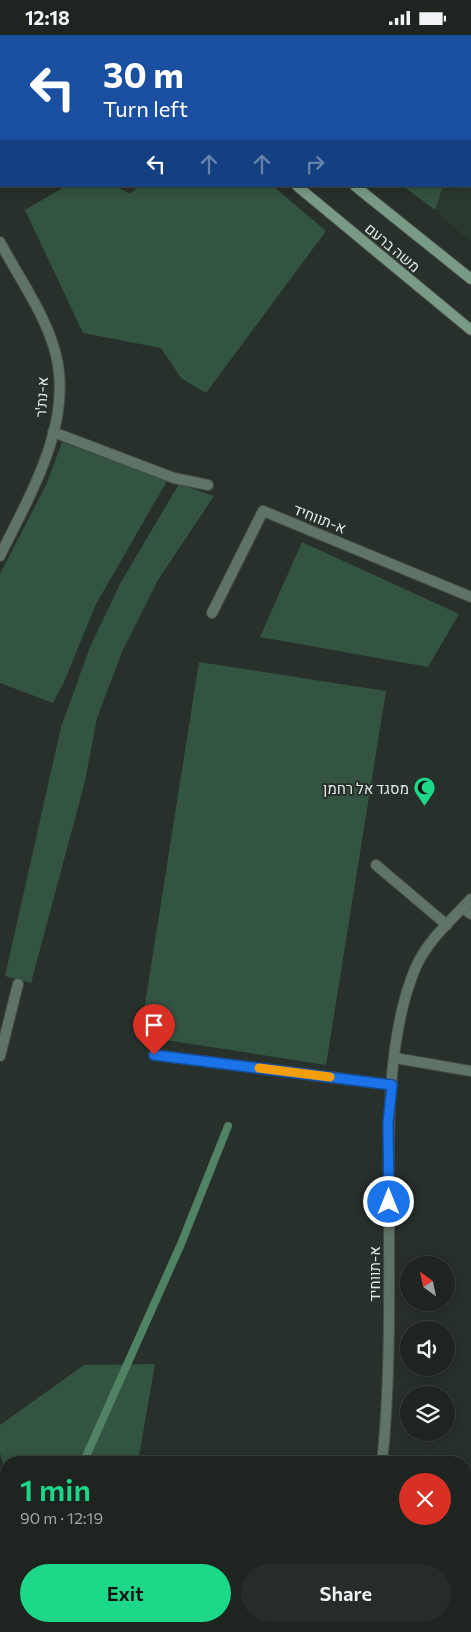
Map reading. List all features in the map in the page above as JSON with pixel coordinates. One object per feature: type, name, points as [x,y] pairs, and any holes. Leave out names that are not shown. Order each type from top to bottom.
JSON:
[{"type":"main road","name":"משה ברעם","points":[[298,187],[471,330]]},
{"type":"main road","name":"משה ברעם","points":[[356,187],[471,279]]},
{"type":"street","name":"א-נת'ר","points":[[0,242],[44,324],[56,355],[60,386],[57,417],[44,460],[0,557]]},
{"type":"street","points":[[53,432],[174,478],[208,485]]},
{"type":"street","name":"א-תווחיד","points":[[212,613],[263,511],[471,597]]},
{"type":"street","points":[[376,865],[447,925]]},
{"type":"street","name":"א-תווחיד","points":[[382,1456],[389,1359],[388,1123],[395,1058],[406,994],[415,967],[447,925],[467,911],[471,899]]},
{"type":"street","points":[[0,1056],[18,984]]},
{"type":"street","points":[[154,1055],[392,1085]]},
{"type":"street","points":[[395,1058],[471,1071]]},
{"type":"shaded area","points":[[443,187],[471,187],[471,242],[435,210]]},
{"type":"green space","points":[[64,187],[118,187],[130,194],[137,187],[274,187],[326,231],[206,393],[181,378],[161,348],[83,333],[25,210]]},
{"type":"green space","points":[[404,187],[443,187],[435,210]]},
{"type":"green space","points":[[62,442],[167,481],[96,604],[64,682],[53,703],[0,683],[0,574],[47,483]]},
{"type":"green space","points":[[179,484],[214,496],[158,580],[122,652],[97,718],[85,781],[31,983],[5,976],[61,727],[90,647],[121,582]]},
{"type":"green space","points":[[302,542],[459,614],[428,667],[260,637]]},
{"type":"green space","points":[[199,662],[386,691],[326,1065],[140,1036]]},
{"type":"green space","points":[[155,1364],[139,1456],[1,1456],[0,1425],[84,1365]]},
{"type":"waterway","points":[[86,1456],[181,1244],[228,1126]]},
{"type":"slow traffic","points":[[259,1068],[330,1077]]},
{"type":"place","name":"מסגד אל רחמן","points":[[425,807]]},
{"type":"route","points":[[154,1055],[392,1085],[388,1123],[389,1202]]}]
